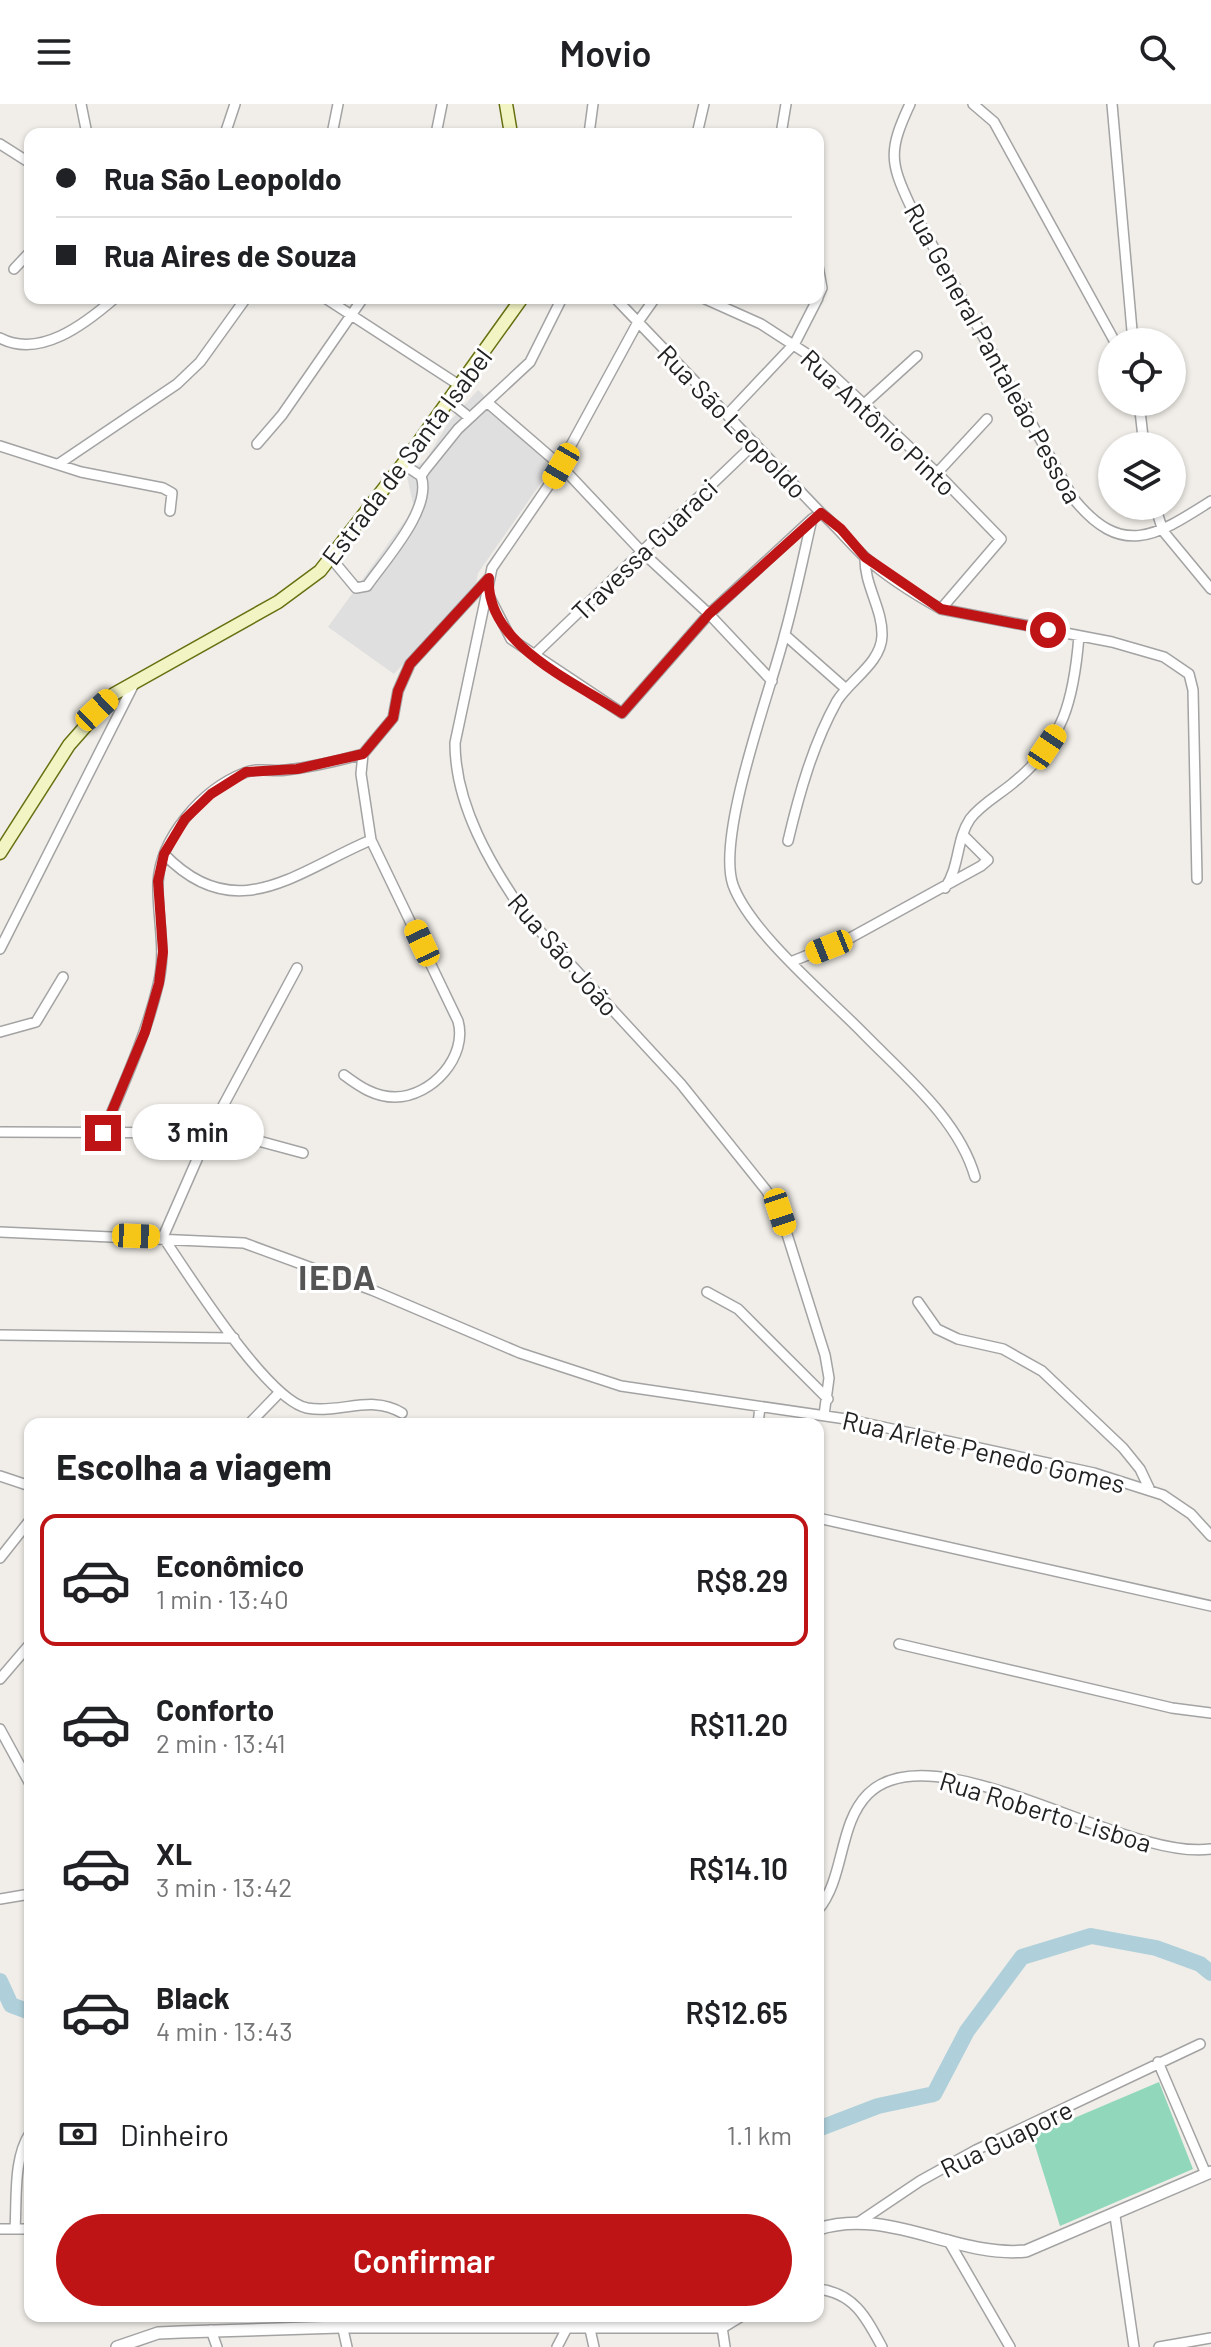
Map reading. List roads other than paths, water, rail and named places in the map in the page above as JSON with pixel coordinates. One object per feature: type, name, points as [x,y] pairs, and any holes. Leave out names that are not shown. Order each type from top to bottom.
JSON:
[{"type":"main road","points":[[506,104],[510,128]]},
{"type":"main road","name":"Estrada de Santa Isabel","points":[[0,853],[85,724],[114,694],[278,602],[331,558],[518,304]]},
{"type":"street","points":[[81,104],[86,128]]},
{"type":"street","points":[[227,128],[235,104]]},
{"type":"street","points":[[333,128],[338,104]]},
{"type":"street","points":[[437,128],[442,104]]},
{"type":"street","points":[[590,128],[593,104]]},
{"type":"street","points":[[698,128],[704,104]]},
{"type":"street","points":[[782,128],[786,104]]},
{"type":"street","name":"Rua General Pantaleão Pessoa","points":[[910,104],[894,142],[894,171],[1060,477],[1085,513],[1107,529],[1140,538],[1163,531],[1211,501]]},
{"type":"street","points":[[973,104],[994,122],[1107,328]]},
{"type":"street","points":[[1112,104],[1132,328]]},
{"type":"street","points":[[0,144],[24,159]]},
{"type":"street","points":[[14,269],[24,258]]},
{"type":"street","points":[[0,338],[25,345],[55,338],[108,304]]},
{"type":"street","points":[[60,463],[177,384],[200,362],[242,304]]},
{"type":"street","points":[[336,304],[459,385]]},
{"type":"street","points":[[257,444],[282,415],[359,304]]},
{"type":"street","points":[[421,476],[470,418],[530,362],[559,304]]},
{"type":"street","name":"Rua São Leopoldo","points":[[621,304],[755,443],[816,516],[841,529],[865,557],[941,609],[1079,636],[1164,657],[1189,674],[1195,720],[1197,879]]},
{"type":"street","name":"Rua São João","points":[[651,304],[638,322],[561,466],[489,578],[455,743],[455,771],[463,801],[506,888],[526,916],[681,1084],[780,1212],[825,1355],[828,1399],[824,1415]]},
{"type":"street","name":"Rua Antônio Pinto","points":[[715,304],[795,343],[937,473],[1001,539],[941,609]]},
{"type":"street","points":[[727,415],[795,343],[815,304]]},
{"type":"street","points":[[863,405],[917,356]]},
{"type":"street","points":[[449,401],[470,418]]},
{"type":"street","points":[[488,403],[561,466],[642,552],[709,614],[772,681]]},
{"type":"street","points":[[937,473],[987,419]]},
{"type":"street","name":"Travessa Guaraci","points":[[534,655],[755,443]]},
{"type":"street","points":[[0,446],[81,472],[163,488],[172,493],[170,511]]},
{"type":"street","points":[[331,558],[356,588],[367,586],[420,508],[424,489],[421,476],[403,464]]},
{"type":"street","points":[[488,594],[504,631],[534,655],[622,713],[709,614],[816,516]]},
{"type":"street","points":[[816,516],[736,810],[730,868],[732,884],[759,930],[911,1082],[946,1123],[975,1177]]},
{"type":"street","points":[[1159,520],[1163,531],[1211,589]]},
{"type":"street","points":[[788,841],[820,733],[845,688],[880,648],[882,635],[867,580],[865,557]]},
{"type":"street","points":[[103,1133],[145,1032],[159,983],[163,952],[158,881],[164,854],[196,806],[246,772],[297,769],[363,754],[393,718],[398,691],[410,664],[489,578]]},
{"type":"street","points":[[785,635],[845,688]]},
{"type":"street","points":[[945,888],[958,863],[963,835],[977,811],[1037,762],[1058,732],[1075,688],[1079,636]]},
{"type":"street","points":[[0,949],[136,679]]},
{"type":"street","points":[[344,1075],[383,1096],[408,1096],[441,1076],[461,1043],[458,1021],[371,840],[362,792],[363,754]]},
{"type":"street","points":[[793,961],[850,938],[945,888],[988,860],[963,835]]},
{"type":"street","points":[[164,854],[182,872],[208,885],[233,890],[263,890],[371,840]]},
{"type":"street","points":[[297,968],[209,1132],[163,1237],[234,1338],[279,1393],[311,1409],[379,1403],[402,1413]]},
{"type":"street","points":[[0,1032],[36,1022],[63,977]]},
{"type":"street","points":[[0,1132],[209,1132],[251,1138],[303,1153]]},
{"type":"street","name":"Rua Arlete Penedo Gomes","points":[[0,1232],[244,1243],[372,1290],[520,1353],[621,1386],[824,1415],[1149,1488],[1191,1514],[1211,1536]]},
{"type":"street","points":[[707,1292],[738,1309],[828,1399]]},
{"type":"street","points":[[918,1302],[937,1329],[958,1339],[1003,1349],[1042,1371],[1123,1448],[1140,1469],[1149,1488]]},
{"type":"street","points":[[0,1335],[234,1338]]},
{"type":"street","points":[[255,1418],[279,1393]]},
{"type":"street","points":[[759,1418],[760,1407]]},
{"type":"street","points":[[0,1476],[24,1484]]},
{"type":"street","points":[[824,1519],[1211,1606]]},
{"type":"street","points":[[0,1558],[24,1528]]},
{"type":"street","points":[[899,1644],[1172,1708],[1211,1713]]},
{"type":"street","points":[[0,1679],[24,1651]]},
{"type":"street","points":[[0,1729],[24,1773]]},
{"type":"street","name":"Rua Roberto Lisboa","points":[[824,1900],[832,1886],[856,1811],[878,1786],[901,1778],[931,1775],[983,1786],[1148,1844],[1184,1851],[1211,1849]]},
{"type":"street","points":[[0,1899],[24,1895]]},
{"type":"street","name":"Rua Guapore","points":[[859,2222],[920,2181],[976,2150],[1200,2044]]},
{"type":"street","points":[[824,2228],[859,2222],[1011,2252],[1026,2251],[1115,2216],[1208,2173],[1158,2062]]},
{"type":"street","points":[[15,2229],[24,2143]]},
{"type":"street","points":[[1115,2216],[1134,2347]]},
{"type":"street","points":[[0,2229],[24,2229]]},
{"type":"street","points":[[948,2240],[1010,2347]]},
{"type":"street","points":[[824,2290],[843,2294],[855,2304],[882,2347]]},
{"type":"street","points":[[117,2347],[158,2333],[340,2322],[568,2326],[584,2322]]},
{"type":"street","points":[[340,2322],[347,2347]]},
{"type":"street","points":[[588,2322],[594,2347]]},
{"type":"street","points":[[610,2322],[722,2327],[730,2322]]},
{"type":"street","points":[[557,2347],[568,2326]]},
{"type":"street","points":[[722,2327],[725,2347]]},
{"type":"street","points":[[211,2330],[217,2347]]},
{"type":"street","points":[[1159,2347],[1211,2338]]},
{"type":"waterway","points":[[824,2127],[878,2106],[934,2094],[967,2031],[1022,1957],[1091,1936],[1156,1948],[1200,1964],[1211,1973]]},
{"type":"waterway","points":[[0,1981],[11,2005],[24,2010]]},
{"type":"district","name":"IEDA","points":[[338,1276]]}]
